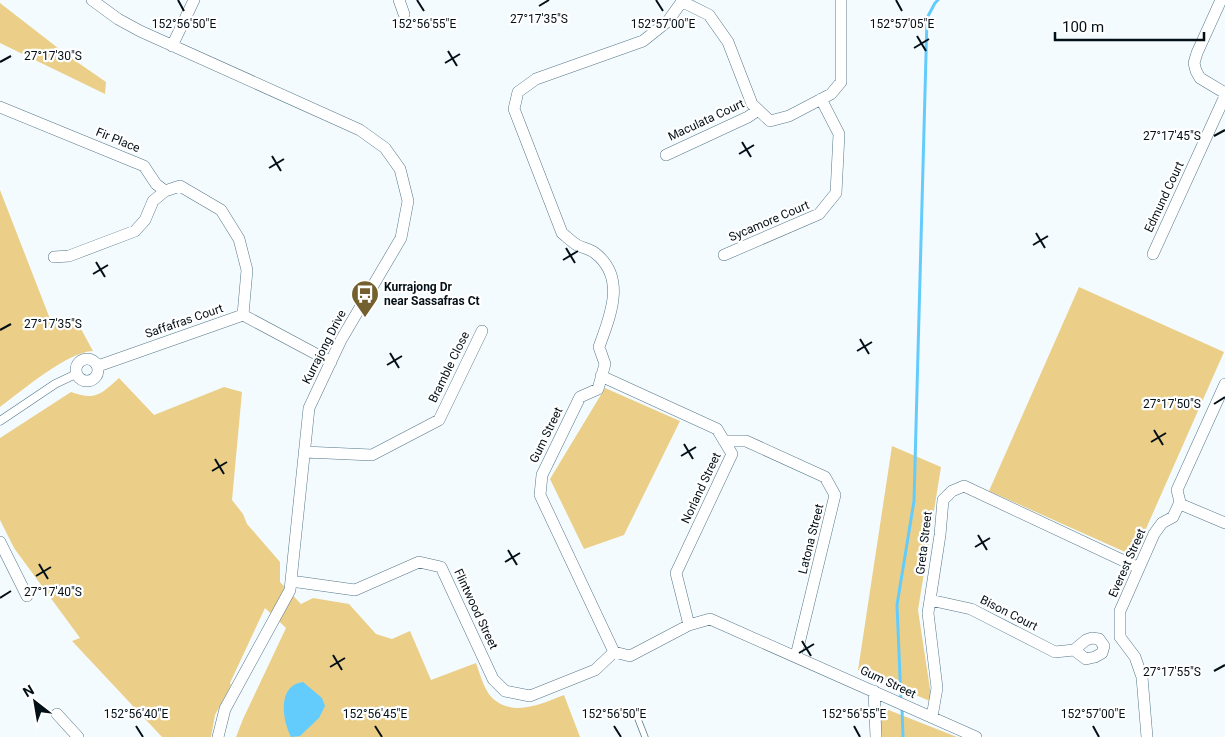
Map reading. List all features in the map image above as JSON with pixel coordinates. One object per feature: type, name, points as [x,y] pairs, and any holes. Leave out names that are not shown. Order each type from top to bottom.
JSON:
[{"type":"street","name":"Kurrajong Drive","points":[[92,0],[118,19],[172,46],[360,130],[385,148],[400,169],[408,200],[401,238],[341,340],[309,408],[290,590],[225,709],[218,737]]},
{"type":"street","points":[[172,46],[194,0]]},
{"type":"street","points":[[399,0],[404,14]]},
{"type":"street","points":[[601,376],[605,364],[598,347],[610,314],[614,283],[608,266],[594,252],[577,244],[562,233],[514,109],[518,92],[536,79],[643,41],[668,21],[683,1],[709,15],[728,42],[752,104],[770,121],[789,116],[831,94],[840,82],[841,0]]},
{"type":"street","points":[[1221,0],[1194,63],[1200,78],[1225,94]]},
{"type":"street","name":"Edmund Court","points":[[1153,254],[1225,94]]},
{"type":"street","name":"Sycamore Court","points":[[724,255],[819,214],[836,193],[839,134],[821,99]]},
{"type":"street","name":"Fir Place","points":[[0,107],[144,166],[156,184],[166,191]]},
{"type":"street","name":"Maculata Court","points":[[666,155],[748,117],[758,110]]},
{"type":"street","points":[[54,257],[69,256],[135,231],[145,220],[153,201],[166,191],[180,186],[222,210],[239,239],[248,270],[243,315]]},
{"type":"street","name":"Saffafras Court","points":[[0,421],[55,384],[76,374],[78,364],[84,360],[90,360],[98,366],[243,315],[330,362]]},
{"type":"street","name":"Bramble Close","points":[[304,452],[372,455],[439,420],[482,331]]},
{"type":"street","name":"Norland Street","points":[[601,376],[717,429],[732,454],[676,573],[689,625]]},
{"type":"street","name":"Gum Street","points":[[601,376],[598,389],[580,397],[542,475],[540,495],[614,652],[630,656],[689,625],[710,619],[976,737]]},
{"type":"street","points":[[1224,389],[1177,490],[1180,504],[1225,523]]},
{"type":"street","name":"Latona Street","points":[[724,441],[746,440],[825,477],[835,495],[796,656]]},
{"type":"street","name":"Greta Street","points":[[932,717],[937,688],[928,613],[940,535],[943,500],[952,490],[964,486],[1139,568]]},
{"type":"street","name":"Everest Street","points":[[1147,737],[1142,677],[1134,657],[1120,637],[1120,611],[1154,534],[1162,523],[1174,517],[1180,504]]},
{"type":"street","points":[[0,542],[27,596]]},
{"type":"street","name":"Flintwood Street","points":[[291,581],[355,590],[419,562],[441,567],[493,679],[505,692],[530,696],[595,670],[614,652]]},
{"type":"street","name":"Bison Court","points":[[930,600],[972,609],[1055,652],[1074,650]]},
{"type":"street","points":[[874,691],[876,737]]},
{"type":"street","points":[[56,714],[78,737]]},
{"type":"lane","points":[[636,714],[645,737]]},
{"type":"shaded area","points":[[0,3],[67,55],[106,82],[105,94],[0,43]]},
{"type":"shaded area","points":[[0,190],[52,324],[74,316],[93,351],[82,353],[58,365],[0,407]]},
{"type":"shaded area","points":[[1079,287],[1224,352],[1134,556],[989,491]]},
{"type":"shaded area","points":[[119,378],[154,415],[224,387],[242,392],[232,500],[243,514],[247,524],[280,562],[280,582],[301,604],[313,598],[349,604],[376,634],[392,639],[410,631],[431,680],[476,663],[483,684],[489,694],[496,701],[504,705],[513,708],[530,707],[564,695],[580,737],[236,737],[286,628],[265,608],[230,683],[231,685],[215,715],[211,737],[162,737],[72,641],[80,638],[14,548],[0,520],[0,438],[71,392],[92,396],[102,392]]},
{"type":"shaded area","points":[[605,388],[680,421],[624,535],[584,549],[550,479]]},
{"type":"shaded area","points":[[892,446],[941,467],[918,610],[932,702],[858,670]]},
{"type":"shaded area","points":[[881,707],[957,737],[881,737]]},
{"type":"water","points":[[303,682],[322,698],[325,706],[319,718],[300,736],[291,737],[285,722],[285,696],[289,689]]},
{"type":"waterway","points":[[901,701],[897,605],[914,501],[927,18],[938,0]]},
{"type":"waterway","points":[[902,708],[903,737]]},
{"type":"place","name":"Kurrajong Dr near Sassafras Ct","points":[[365,318]]}]
